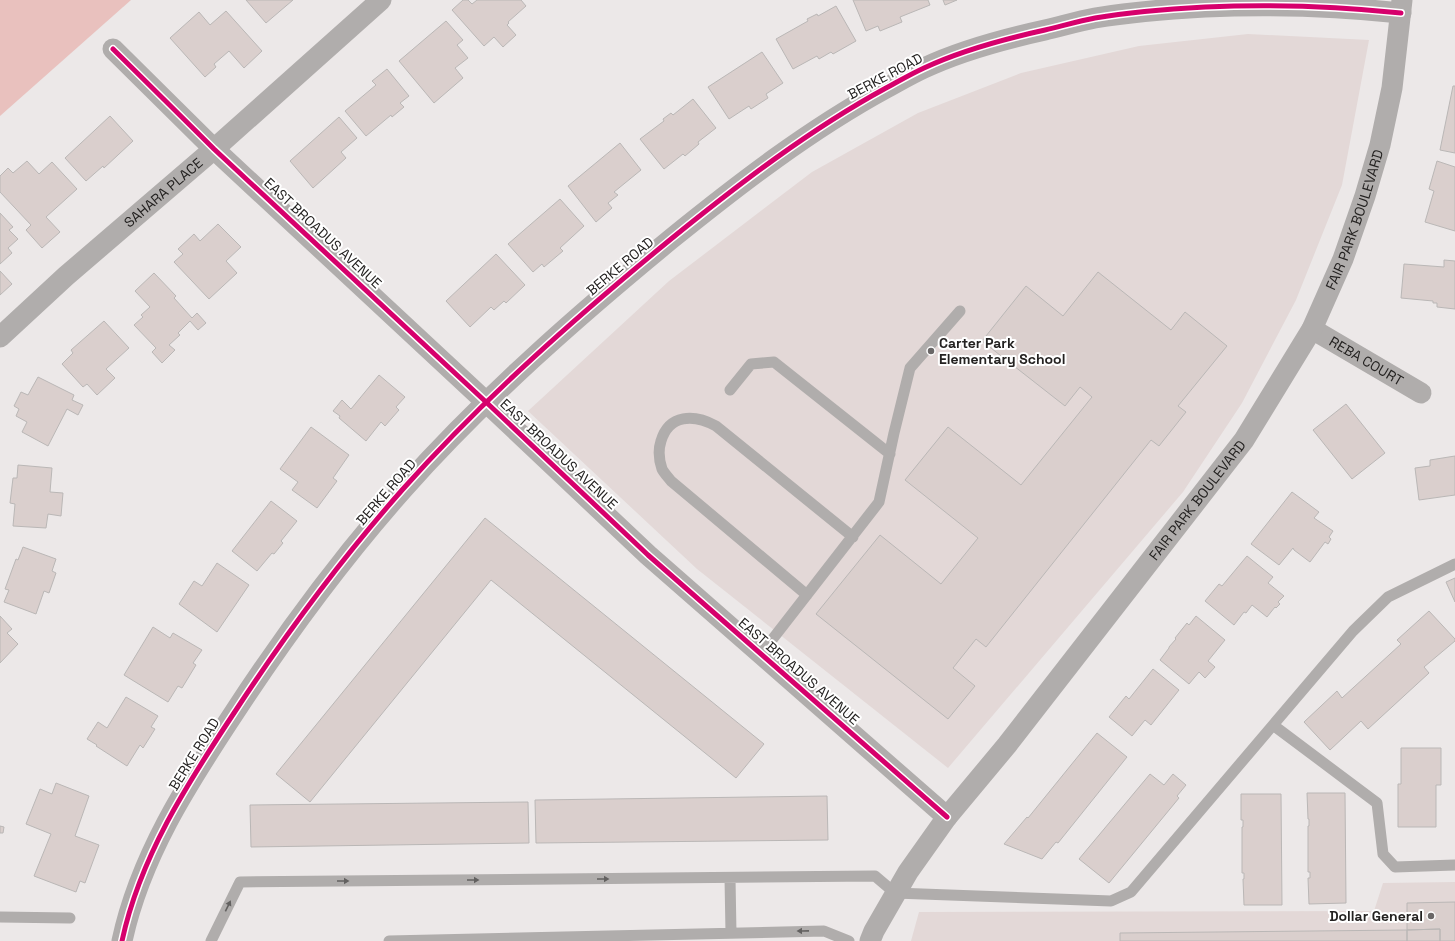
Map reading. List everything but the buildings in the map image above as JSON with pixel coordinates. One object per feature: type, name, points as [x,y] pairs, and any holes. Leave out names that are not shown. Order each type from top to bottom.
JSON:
[{"type":"street","name":"SAHARA PLACE","points":[[0,337],[66,276],[214,149],[381,0]]},
{"type":"street","name":"BERKE ROAD","points":[[122,941],[138,886],[166,822],[199,766],[255,681],[301,616],[355,546],[403,489],[486,402],[544,347],[615,285],[727,193],[798,141],[858,103],[924,67],[1000,40],[1098,18],[1168,9],[1256,5],[1347,8],[1401,7]]},
{"type":"street","name":"FAIR PARK BOULEVARD","points":[[870,941],[874,931],[908,872],[947,817],[1007,745],[1244,440],[1312,329],[1343,259],[1365,196],[1380,145],[1392,88],[1401,7]]},
{"type":"street","name":"EAST BROADUS AVENUE","points":[[113,48],[214,149],[648,555],[947,817]]},
{"type":"street","name":"REBA COURT","points":[[1312,329],[1421,393]]},
{"type":"lane","points":[[761,654],[879,502],[910,368],[960,311]]},
{"type":"lane","points":[[730,390],[751,364],[774,362],[890,454]]},
{"type":"lane","points":[[807,595],[671,481],[663,470],[659,457],[663,434],[671,424],[682,419],[694,418],[706,420],[716,426],[852,537]]},
{"type":"lane","points":[[211,941],[240,882],[875,876],[895,893],[1111,901],[1131,892],[1353,631],[1388,597],[1455,564]]},
{"type":"lane","points":[[1273,725],[1377,803],[1382,854],[1395,867],[1455,865]]},
{"type":"lane","points":[[730,878],[732,933]]},
{"type":"lane","points":[[0,916],[70,918]]},
{"type":"lane","points":[[389,941],[824,931],[845,939]]},
{"type":"shaded area","points":[[0,0],[131,0],[0,116]]},
{"type":"shaded area","name":"Carter Park Elementary School","points":[[1248,34],[1369,40],[1342,185],[1296,300],[1242,403],[1183,492],[948,768],[697,569],[528,411],[669,281],[812,172],[918,113],[1021,73],[1139,46]]},
{"type":"shaded area","points":[[1455,882],[1455,941],[911,941],[919,912],[1374,911],[1383,883]]},
{"type":"cycle path","points":[[122,941],[140,880],[167,822],[199,767],[253,684],[314,598],[380,516],[434,455],[498,390],[566,328],[671,239],[722,198],[775,159],[857,104],[924,68],[983,46],[1014,37],[1095,18],[1150,11],[1230,6],[1303,6],[1401,13]]},
{"type":"cycle path","points":[[113,49],[214,149],[648,555],[947,817]]},
{"type":"place","name":"Carter Park Elementary School","points":[[931,351]]},
{"type":"place","name":"Dollar General","points":[[1431,916]]}]
